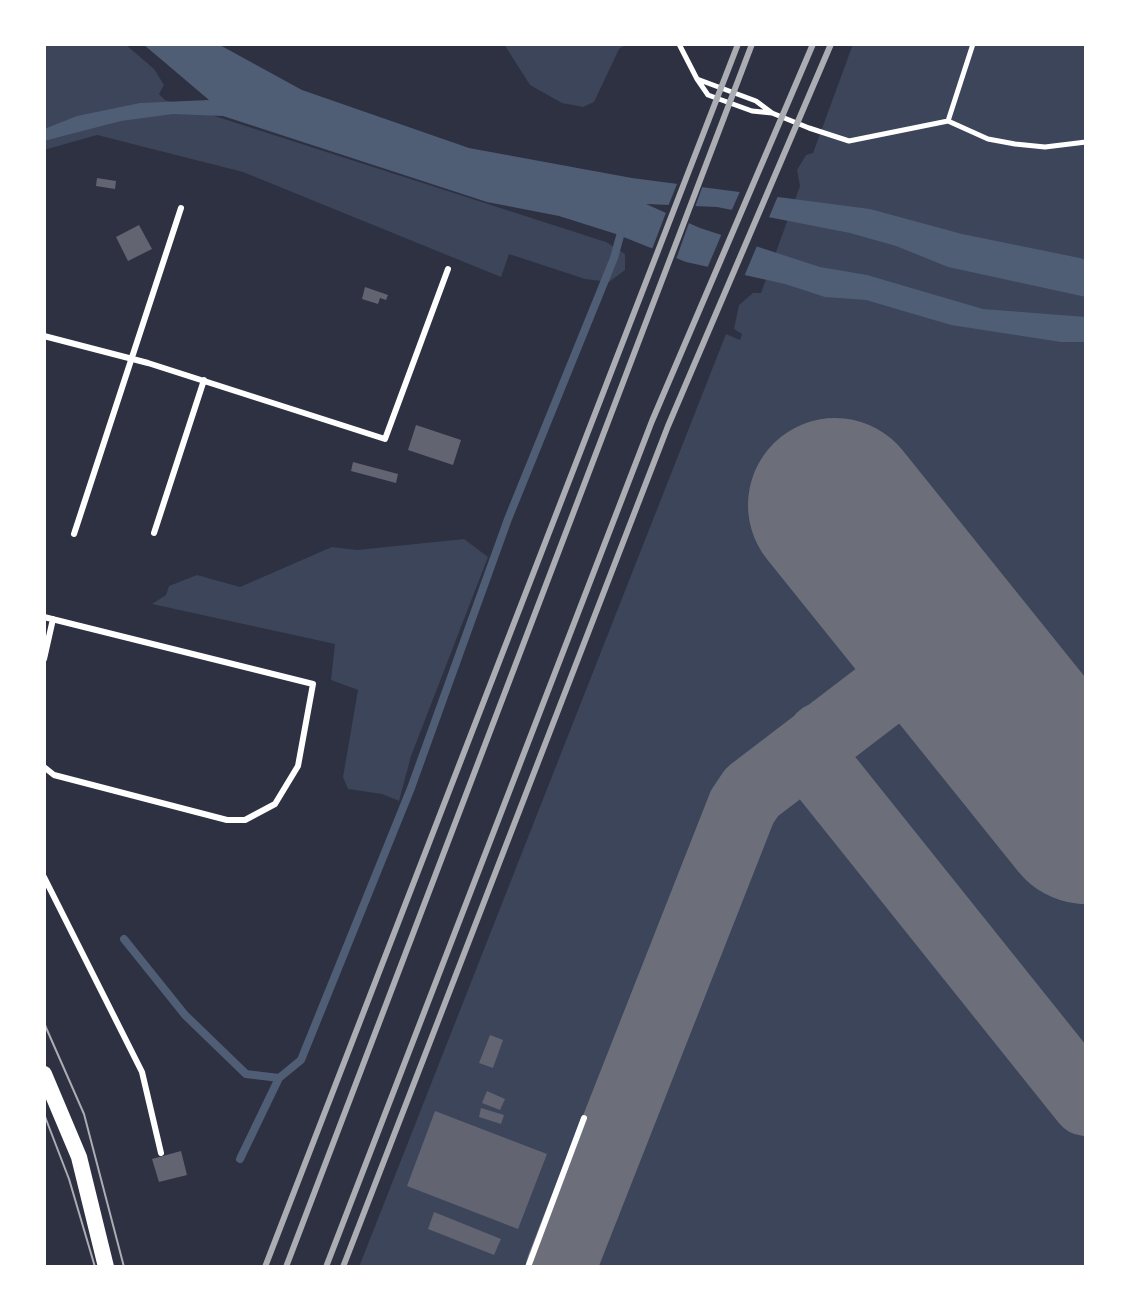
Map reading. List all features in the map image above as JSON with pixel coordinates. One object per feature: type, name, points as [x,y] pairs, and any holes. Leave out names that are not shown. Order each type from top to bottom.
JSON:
[{"type":"main road","points":[[44,1074],[79,1157],[106,1267]]},
{"type":"lane","points":[[74,534],[129,358],[181,208]]},
{"type":"lane","points":[[44,336],[204,380],[385,439],[448,269]]},
{"type":"lane","points":[[154,533],[204,380]]},
{"type":"lane","points":[[44,617],[313,684],[298,766],[293,777],[275,804],[245,820],[227,820],[54,775],[44,767]]},
{"type":"lane","points":[[44,659],[53,619]]},
{"type":"lane","points":[[44,877],[142,1072],[161,1153]]},
{"type":"lane","points":[[528,1267],[584,1118]]},
{"type":"path","points":[[679,44],[708,95],[752,111],[772,113],[849,141],[948,121],[988,139],[1015,144],[1045,147],[1086,142]]},
{"type":"path","points":[[948,121],[973,44]]},
{"type":"path","points":[[697,79],[756,101],[772,113]]},
{"type":"shaded area","points":[[44,44],[125,44],[154,69],[164,85],[159,94],[165,100],[606,242],[625,254],[625,270],[609,282],[585,279],[509,254],[501,277],[243,172],[97,135],[44,150]]},
{"type":"shaded area","points":[[143,44],[218,44],[302,90],[469,148],[632,178],[870,209],[962,234],[1080,258],[1086,260],[1086,297],[948,267],[896,246],[850,233],[717,207],[646,204],[700,228],[820,267],[867,275],[983,309],[1086,317],[1086,342],[1061,342],[951,325],[866,300],[825,297],[785,284],[686,262],[616,234],[559,216],[487,202],[223,116],[173,114],[121,121],[44,141],[44,129],[77,116],[140,103],[209,100]]},
{"type":"shaded area","points":[[504,44],[627,44],[619,49],[594,102],[583,107],[562,103],[530,85]]},
{"type":"shaded area","points":[[853,44],[1086,44],[1086,1267],[359,1267],[726,334],[740,340],[742,334],[734,329],[739,305],[753,293],[761,293],[800,186],[797,170],[806,155],[813,153]]},
{"type":"shaded area","points":[[464,539],[488,557],[411,756],[399,801],[382,794],[348,789],[343,777],[358,690],[331,680],[335,644],[152,604],[166,595],[169,586],[197,575],[240,587],[332,547],[357,550]]},
{"type":"pier","points":[[679,179],[704,182],[694,210],[667,209]]},
{"type":"pier","points":[[742,187],[780,191],[767,222],[730,214]]},
{"type":"pier","points":[[667,210],[690,220],[675,262],[651,252]]},
{"type":"pier","points":[[723,231],[759,241],[743,279],[706,271]]},
{"type":"building","points":[[97,178],[116,181],[115,189],[96,186]]},
{"type":"building","points":[[139,225],[152,249],[128,261],[116,237]]},
{"type":"building","points":[[365,287],[388,295],[386,300],[380,298],[378,304],[362,299]]},
{"type":"building","points":[[416,425],[461,440],[453,465],[408,450]]},
{"type":"building","points":[[353,462],[398,474],[396,483],[351,471]]},
{"type":"building","points":[[490,1035],[503,1040],[493,1068],[479,1063]]},
{"type":"building","points":[[487,1091],[505,1099],[500,1110],[482,1103]]},
{"type":"building","points":[[481,1108],[504,1115],[501,1124],[479,1117]]},
{"type":"building","points":[[435,1111],[547,1154],[518,1229],[407,1186]]},
{"type":"building","points":[[181,1151],[187,1175],[159,1182],[152,1159]]},
{"type":"building","points":[[434,1212],[501,1239],[494,1255],[428,1229]]},
{"type":"waterway","points":[[124,939],[185,1015],[246,1074],[279,1078],[301,1060],[411,788],[508,519],[614,258],[623,225]]},
{"type":"waterway","points":[[240,1159],[279,1078]]},
{"type":"taxiway","points":[[561,1267],[742,807],[752,792],[917,666],[941,665],[960,673],[1016,730]]},
{"type":"taxiway","points":[[822,737],[815,755],[821,770],[1086,1101]]},
{"type":"runway","points":[[835,505],[1086,817]]},
{"type":"tram line","points":[[44,1023],[84,1114],[124,1267]]},
{"type":"tram line","points":[[44,1114],[69,1179],[95,1267]]},
{"type":"railway","points":[[265,1267],[738,44]]},
{"type":"railway","points":[[286,1267],[752,44]]},
{"type":"railway","points":[[326,1267],[652,421],[813,44]]},
{"type":"railway","points":[[343,1267],[668,426],[831,44]]}]
